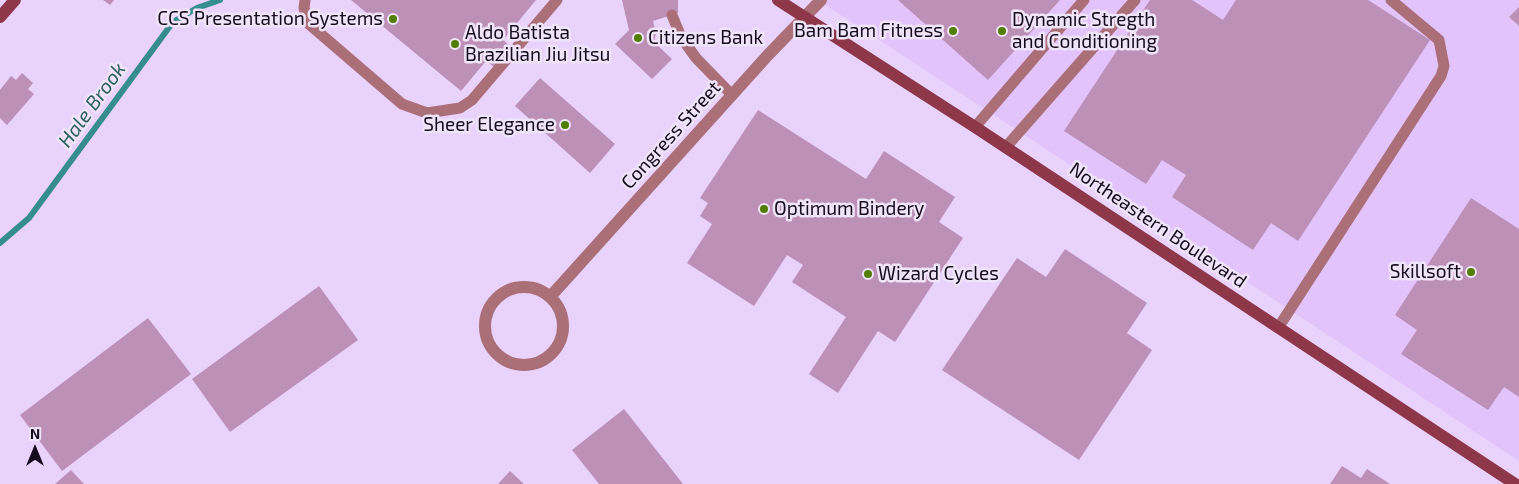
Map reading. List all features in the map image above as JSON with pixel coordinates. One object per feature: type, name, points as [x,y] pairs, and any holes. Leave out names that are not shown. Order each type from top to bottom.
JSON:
[{"type":"street","points":[[0,17],[15,0]]},
{"type":"street","name":"Northeastern Boulevard","points":[[778,0],[1006,147],[1515,484]]},
{"type":"street","name":"Congress Street","points":[[550,297],[732,95],[821,0]]},
{"type":"street","points":[[524,287],[535,289],[550,297],[558,308],[562,321],[560,340],[552,352],[537,362],[524,364],[512,363],[496,353],[487,338],[485,326],[486,315],[494,300],[508,290],[524,287]]},
{"type":"lane","points":[[305,0],[304,8],[309,24],[402,104],[427,113],[460,108],[472,100],[557,0]]},
{"type":"lane","points":[[975,127],[1084,0]]},
{"type":"lane","points":[[1006,147],[1135,0]]},
{"type":"lane","points":[[1278,328],[1441,76],[1444,66],[1439,40],[1391,0]]},
{"type":"lane","points":[[672,15],[681,37],[696,58],[732,95]]},
{"type":"shaded area","points":[[818,0],[1519,0],[1519,461],[1049,151]]},
{"type":"building","points":[[103,0],[114,0],[110,5]]},
{"type":"building","name":"Aldo Batista Brazilian Jiu Jitsu","points":[[351,0],[536,0],[503,40],[511,47],[494,67],[486,61],[461,91]]},
{"type":"building","name":"Citizens Bank","points":[[622,0],[678,0],[678,13],[653,21],[656,33],[654,42],[672,59],[652,79],[615,44],[629,30]]},
{"type":"building","name":"Dynamic Stregth and Conditioning","points":[[898,0],[1060,0],[988,80]]},
{"type":"building","points":[[1150,0],[1192,0],[1223,20],[1236,0],[1368,0],[1430,40],[1298,241],[1271,223],[1253,250],[1172,197],[1186,175],[1162,160],[1146,184],[1064,131]]},
{"type":"building","points":[[1519,7],[1519,26],[1509,17]]},
{"type":"building","points":[[22,73],[33,83],[28,89],[34,94],[7,125],[0,118],[0,90],[11,76],[16,80]]},
{"type":"building","name":"Sheer Elegance","points":[[540,78],[615,144],[590,173],[515,106]]},
{"type":"building","points":[[758,110],[866,179],[884,151],[955,197],[939,222],[963,238],[895,342],[878,331],[838,393],[809,374],[846,317],[792,282],[803,265],[787,255],[754,306],[687,263],[712,224],[700,216],[708,203],[700,198]]},
{"type":"building","name":"Skillsoft","points":[[1471,198],[1519,229],[1519,397],[1504,387],[1488,410],[1401,354],[1417,330],[1395,315]]},
{"type":"building","points":[[1065,249],[1147,303],[1127,333],[1152,350],[1079,460],[942,370],[1017,258],[1046,277]]},
{"type":"building","points":[[319,286],[358,340],[230,432],[192,379]]},
{"type":"building","points":[[148,318],[191,374],[62,471],[20,415]]},
{"type":"building","points":[[624,409],[683,484],[599,484],[572,450]]},
{"type":"building","points":[[1342,466],[1361,478],[1367,469],[1390,484],[1330,484]]},
{"type":"building","points":[[71,470],[84,484],[55,484]]},
{"type":"building","points":[[510,471],[524,484],[498,484]]},
{"type":"waterway","name":"Hale Brook","points":[[0,243],[29,218],[173,22],[197,8],[220,0]]},
{"type":"place","name":"CCS Presentation Systems","points":[[393,19]]},
{"type":"place","name":"Bam Bam Fitness","points":[[953,31]]},
{"type":"place","name":"Dynamic Stregth and Conditioning","points":[[1002,31]]},
{"type":"place","name":"Citizens Bank","points":[[638,38]]},
{"type":"place","name":"Aldo Batista Brazilian Jiu Jitsu","points":[[455,44]]},
{"type":"place","name":"Sheer Elegance","points":[[565,125]]},
{"type":"place","name":"Optimum Bindery","points":[[764,209]]},
{"type":"place","name":"Skillsoft","points":[[1471,272]]},
{"type":"place","name":"Wizard Cycles","points":[[868,274]]}]
